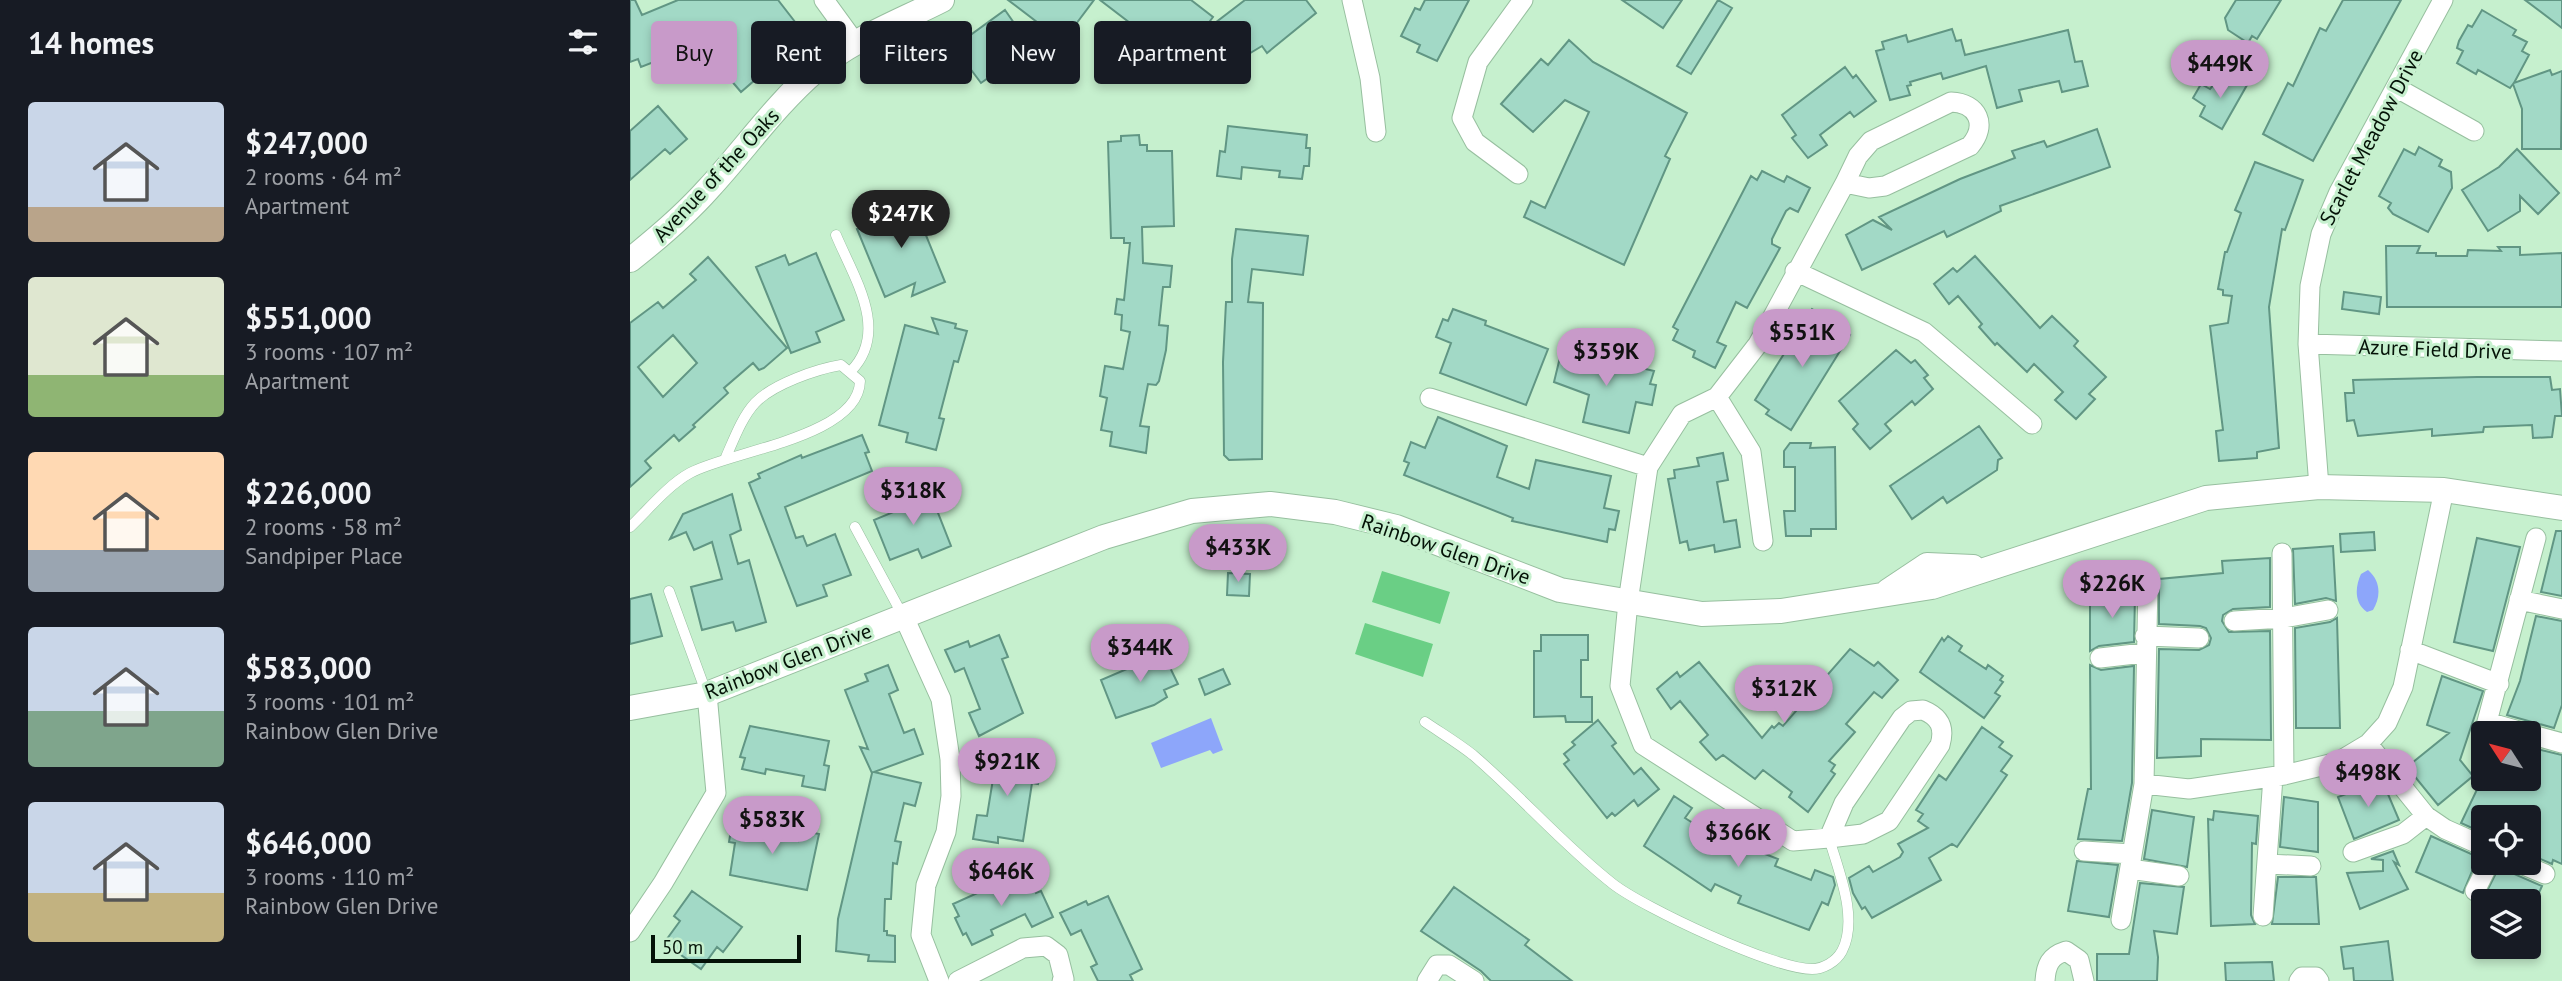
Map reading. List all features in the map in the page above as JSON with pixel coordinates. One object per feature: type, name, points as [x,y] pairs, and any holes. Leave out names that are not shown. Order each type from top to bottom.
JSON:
[{"type":"street","points":[[824,0],[856,44]]},
{"type":"street","name":"Avenue of the Oaks","points":[[630,260],[708,190],[794,91],[818,68],[856,44],[942,0]]},
{"type":"street","points":[[1352,0],[1370,78],[1376,132]]},
{"type":"street","points":[[1518,174],[1475,142],[1462,118],[1478,62],[1522,0]]},
{"type":"street","name":"Scarlet Meadow Drive","points":[[2319,487],[2308,344],[2310,286],[2321,234],[2339,192],[2443,0]]},
{"type":"street","points":[[2397,88],[2474,131]]},
{"type":"street","points":[[1829,838],[1844,803],[1902,718],[1911,711],[1923,710],[1933,715],[1941,723],[1943,734],[1940,745],[1889,821],[1863,834],[1829,838],[1793,841],[1643,745],[1620,685],[1628,602],[1648,467],[1682,414],[1717,397],[1758,344],[1858,156],[1871,141],[1951,102],[1964,103],[1975,110],[1981,122],[1979,135],[1970,146],[1885,186],[1869,188],[1845,183]]},
{"type":"street","points":[[1795,271],[1924,332],[2032,424]]},
{"type":"street","name":"Azure Field Drive","points":[[2308,344],[2562,351]]},
{"type":"street","points":[[1717,397],[1751,452],[1763,541]]},
{"type":"street","points":[[1430,398],[1648,467]]},
{"type":"street","name":"Rainbow Glen Drive","points":[[630,708],[707,694],[1138,525],[1192,511],[1270,504],[1335,512],[1396,527],[1560,590],[1702,614],[1782,611],[1878,597],[1927,565],[1988,568],[2206,498],[2319,487],[2444,490],[2562,508]]},
{"type":"street","points":[[2144,784],[2189,789],[2278,776],[2338,762],[2368,744],[2387,723],[2403,687],[2444,490]]},
{"type":"street","points":[[2487,721],[2536,538]]},
{"type":"street","points":[[2263,916],[2278,776],[2284,618],[2282,553]]},
{"type":"street","points":[[2122,920],[2144,784],[2148,582]]},
{"type":"street","points":[[2519,600],[2562,609]]},
{"type":"street","points":[[2234,621],[2284,618],[2328,610]]},
{"type":"street","points":[[904,617],[941,699],[950,759],[951,796],[946,832],[926,885],[921,935],[939,981]]},
{"type":"street","points":[[2100,658],[2145,645],[2199,638]]},
{"type":"street","points":[[2410,650],[2498,684]]},
{"type":"street","points":[[630,932],[663,883],[716,793],[707,694]]},
{"type":"street","points":[[2541,738],[2562,743]]},
{"type":"street","points":[[2368,744],[2426,816],[2445,829],[2471,841]]},
{"type":"street","points":[[2353,852],[2403,834],[2426,816]]},
{"type":"street","points":[[2084,851],[2179,876]]},
{"type":"street","points":[[2267,864],[2311,866]]},
{"type":"street","points":[[2541,872],[2545,874]]},
{"type":"street","points":[[958,981],[1023,948],[1046,946],[1058,955],[1064,979],[1062,981]]},
{"type":"street","points":[[2045,981],[2046,967],[2055,955],[2066,951],[2080,960],[2084,981]]},
{"type":"street","points":[[1427,981],[1437,965],[1449,965],[1474,981]]},
{"type":"street","points":[[2299,981],[2302,977],[2316,977],[2319,981]]},
{"type":"lane","points":[[836,235],[867,312],[870,330],[865,357],[851,371]]},
{"type":"lane","points":[[630,527],[687,474],[726,457],[770,448],[842,415],[860,393],[860,381],[841,365],[822,368],[756,402],[726,457]]},
{"type":"lane","points":[[855,527],[904,617]]},
{"type":"lane","points":[[669,591],[707,694]]},
{"type":"lane","points":[[1425,722],[1471,754],[1615,885],[1661,914],[1785,964],[1811,969],[1826,966],[1842,952],[1848,932],[1846,897],[1829,838]]},
{"type":"green space","points":[[1382,571],[1450,592],[1440,624],[1372,602]]},
{"type":"green space","points":[[1365,623],[1433,644],[1423,677],[1355,654]]},
{"type":"water","points":[[2368,570],[2377,584],[2378,595],[2373,610],[2367,612],[2360,604],[2357,589],[2361,574]]},
{"type":"water","points":[[1211,718],[1223,750],[1213,754],[1210,750],[1161,768],[1151,743]]},
{"type":"building","points":[[630,0],[635,0],[642,15],[678,0],[778,0],[794,21],[751,21],[751,83],[741,92],[734,84],[737,84],[737,21],[651,21],[651,63],[641,67],[638,59],[630,62]]},
{"type":"building","points":[[1008,0],[1094,0],[1078,21],[1036,21]]},
{"type":"building","points":[[1100,0],[1191,0],[1213,17],[1210,21],[1127,21]]},
{"type":"building","points":[[1245,0],[1306,0],[1316,13],[1267,53],[1262,46],[1251,53],[1251,21],[1218,21]]},
{"type":"building","points":[[1425,0],[1469,0],[1437,61],[1417,52],[1420,45],[1401,36],[1415,8],[1420,10]]},
{"type":"building","points":[[1622,0],[1682,0],[1663,28]]},
{"type":"building","points":[[1718,0],[1732,8],[1691,74],[1677,66]]},
{"type":"building","points":[[2236,0],[2281,0],[2257,39],[2252,36],[2248,43],[2228,30],[2225,18]]},
{"type":"building","points":[[2343,0],[2401,0],[2313,161],[2263,134],[2288,83],[2293,86],[2320,28],[2326,31]]},
{"type":"building","points":[[2525,0],[2562,0],[2562,28]]},
{"type":"building","points":[[1005,10],[1013,21],[990,21]]},
{"type":"building","points":[[2482,10],[2516,30],[2513,35],[2527,42],[2522,51],[2529,55],[2514,83],[2550,70],[2552,75],[2562,71],[2561,149],[2522,149],[2522,109],[2513,84],[2510,88],[2478,70],[2476,74],[2457,63],[2463,51],[2457,48],[2459,41],[2468,25],[2472,27]]},
{"type":"building","points":[[986,24],[986,80],[981,83],[972,71],[972,34]]},
{"type":"building","points":[[1952,29],[1956,41],[1961,40],[1965,55],[2068,30],[2075,62],[2082,61],[2088,86],[2062,92],[2059,81],[2019,90],[2022,101],[1997,108],[1986,66],[1943,79],[1941,73],[1910,82],[1911,85],[1907,86],[1910,95],[1890,100],[1876,51],[1884,49],[1882,42],[1906,35],[1908,42]]},
{"type":"building","points":[[1569,40],[1593,62],[1687,113],[1665,156],[1670,159],[1624,265],[1524,217],[1531,201],[1545,208],[1589,112],[1565,100],[1533,132],[1501,104],[1541,59],[1548,65]]},
{"type":"building","points":[[1845,67],[1853,78],[1856,75],[1876,101],[1854,117],[1850,112],[1820,135],[1827,145],[1808,158],[1792,138],[1796,135],[1782,115]]},
{"type":"building","points":[[2228,74],[2247,85],[2222,129],[2200,116],[2205,106],[2193,98],[2201,84],[2210,89],[2215,83],[2221,86]]},
{"type":"building","points":[[658,106],[687,139],[670,154],[665,149],[630,180],[630,131]]},
{"type":"building","points":[[1228,126],[1307,135],[1306,148],[1310,148],[1309,166],[1304,166],[1302,179],[1279,177],[1280,171],[1242,167],[1241,179],[1217,176],[1220,151],[1225,152]]},
{"type":"building","points":[[2097,129],[2110,167],[2000,206],[2001,211],[1947,237],[1944,231],[1862,270],[1846,235],[1873,220],[1892,230],[1879,217],[1960,179],[2015,158],[2012,151],[2044,141],[2047,147]]},
{"type":"building","points":[[1139,135],[1140,145],[1147,145],[1147,151],[1172,151],[1174,226],[1142,227],[1143,263],[1172,266],[1170,287],[1163,287],[1159,325],[1168,326],[1166,350],[1159,381],[1156,385],[1148,384],[1140,426],[1149,427],[1146,453],[1110,446],[1112,432],[1101,430],[1107,398],[1100,396],[1105,366],[1123,369],[1130,332],[1121,330],[1122,315],[1115,314],[1117,299],[1124,300],[1130,243],[1124,243],[1124,238],[1111,238],[1108,142],[1121,141],[1121,136]]},
{"type":"building","points":[[2419,147],[2442,160],[2439,166],[2451,172],[2452,188],[2428,232],[2393,214],[2388,208],[2391,203],[2379,196],[2404,149],[2415,155]]},
{"type":"building","points":[[2517,149],[2559,193],[2538,214],[2520,196],[2520,211],[2488,231],[2462,190],[2499,167]]},
{"type":"building","points":[[2255,162],[2303,180],[2285,230],[2282,229],[2269,307],[2279,448],[2257,452],[2257,458],[2219,461],[2216,431],[2223,430],[2210,326],[2228,323],[2232,296],[2223,295],[2223,290],[2218,289],[2225,252],[2241,213],[2235,210]]},
{"type":"building","points":[[1762,171],[1784,182],[1787,176],[1810,188],[1798,212],[1790,208],[1786,211],[1772,239],[1772,244],[1780,248],[1747,308],[1736,302],[1717,342],[1726,346],[1715,368],[1693,357],[1695,351],[1673,340],[1678,330],[1673,327],[1751,176],[1757,180]]},
{"type":"building","points":[[910,196],[945,282],[912,296],[915,283],[885,297],[857,229],[885,218],[881,208]]},
{"type":"building","points":[[1236,229],[1308,236],[1303,275],[1252,269],[1248,302],[1263,303],[1262,459],[1229,460],[1224,455],[1223,362],[1226,302],[1232,302],[1232,259]]},
{"type":"building","points":[[2386,246],[2420,246],[2417,253],[2436,253],[2436,256],[2467,256],[2468,250],[2501,251],[2498,247],[2520,247],[2520,255],[2562,253],[2562,307],[2387,307]]},
{"type":"building","points":[[816,253],[844,320],[816,332],[820,342],[791,353],[756,267],[785,255],[789,265]]},
{"type":"building","points":[[1975,256],[2040,328],[2052,316],[2078,341],[2074,346],[2106,377],[2089,394],[2095,399],[2076,419],[2055,400],[2063,392],[2034,364],[2027,372],[1997,343],[1995,345],[1979,327],[1982,324],[1958,296],[1949,304],[1934,284],[1953,268],[1957,272]]},
{"type":"building","points":[[708,257],[787,348],[764,368],[759,370],[753,363],[724,388],[728,393],[693,425],[695,427],[679,441],[674,435],[645,461],[651,468],[630,487],[630,323],[658,302],[663,308],[696,280],[690,274]],"holes":[[[673,335],[697,363],[663,397],[638,367]]]},
{"type":"building","points":[[2344,292],[2381,297],[2379,314],[2342,309]]},
{"type":"building","points":[[1453,309],[1486,321],[1485,325],[1548,349],[1526,405],[1440,373],[1451,343],[1436,337],[1443,319],[1448,321]]},
{"type":"building","points":[[1812,309],[1850,335],[1791,430],[1766,414],[1769,410],[1755,400]]},
{"type":"building","points":[[932,318],[956,324],[955,328],[967,331],[958,362],[954,361],[939,418],[944,419],[936,450],[906,442],[908,433],[879,425],[905,325],[938,334]]},
{"type":"building","points":[[1562,349],[1654,371],[1650,384],[1656,385],[1652,405],[1636,402],[1629,433],[1583,422],[1589,395],[1554,382]]},
{"type":"building","points":[[1896,350],[1911,363],[1915,360],[1928,375],[1924,378],[1933,389],[1915,405],[1912,401],[1885,424],[1891,431],[1870,449],[1853,429],[1858,424],[1839,401]]},
{"type":"building","points":[[2550,377],[2552,390],[2560,389],[2562,416],[2555,416],[2552,437],[2533,438],[2532,425],[2484,427],[2483,432],[2432,436],[2432,429],[2358,436],[2354,420],[2347,421],[2345,393],[2354,393],[2353,380]]},
{"type":"building","points":[[1438,417],[1507,446],[1497,477],[1529,489],[1536,460],[1611,476],[1604,508],[1619,511],[1615,530],[1609,529],[1607,542],[1512,521],[1513,518],[1404,475],[1409,463],[1404,461],[1411,442],[1425,448]]},
{"type":"building","points":[[1979,426],[2002,458],[1998,460],[1997,470],[1947,503],[1943,497],[1912,519],[1890,486]]},
{"type":"building","points":[[862,435],[869,452],[865,453],[872,471],[785,507],[796,538],[803,536],[807,546],[835,534],[851,575],[823,585],[827,596],[797,606],[749,483],[760,478],[758,474],[801,455],[802,458]]},
{"type":"building","points":[[1790,443],[1811,443],[1810,448],[1835,447],[1836,529],[1811,529],[1811,536],[1786,536],[1784,511],[1795,511],[1795,467],[1784,467],[1784,451]]},
{"type":"building","points":[[1723,453],[1728,480],[1717,482],[1724,522],[1736,520],[1740,547],[1715,552],[1714,545],[1689,550],[1687,541],[1680,543],[1668,479],[1675,478],[1674,470],[1699,466],[1697,458]]},
{"type":"building","points":[[929,490],[951,546],[922,558],[918,549],[890,560],[874,520],[903,508],[899,498]]},
{"type":"building","points":[[732,494],[741,530],[730,535],[738,564],[749,560],[766,622],[736,631],[733,622],[702,630],[691,587],[722,579],[712,542],[694,550],[686,532],[670,539],[683,514]]},
{"type":"building","points":[[2556,531],[2562,531],[2562,596],[2541,592]]},
{"type":"building","points":[[2374,532],[2375,550],[2341,552],[2340,534]]},
{"type":"building","points":[[2477,538],[2520,547],[2493,651],[2454,642]]},
{"type":"building","points":[[2333,546],[2336,601],[2326,598],[2295,604],[2293,549]]},
{"type":"building","points":[[2270,558],[2270,607],[2233,609],[2223,615],[2222,621],[2229,632],[2270,631],[2271,740],[2201,739],[2201,756],[2157,758],[2159,649],[2199,650],[2209,645],[2211,638],[2206,628],[2200,626],[2159,624],[2159,579],[2223,573],[2222,561]]},
{"type":"building","points":[[1228,573],[1250,574],[1249,596],[1227,595]]},
{"type":"building","points":[[651,594],[662,636],[630,644],[630,599]]},
{"type":"building","points":[[2135,595],[2134,642],[2099,646],[2090,651],[2090,596]]},
{"type":"building","points":[[2536,616],[2562,621],[2562,705],[2554,728],[2541,724],[2541,721],[2529,721],[2507,715],[2520,681]]},
{"type":"building","points":[[2337,618],[2340,728],[2296,728],[2295,628],[2330,622]]},
{"type":"building","points":[[999,635],[1008,657],[1002,659],[1023,713],[979,736],[969,713],[980,709],[964,668],[955,672],[945,650],[968,641],[970,647]]},
{"type":"building","points":[[1541,635],[1588,635],[1588,660],[1581,660],[1581,697],[1592,697],[1592,722],[1566,722],[1565,716],[1534,717],[1534,651],[1541,651]]},
{"type":"building","points":[[1948,636],[1962,646],[1959,651],[1986,669],[1988,665],[2003,676],[2000,680],[2003,682],[1995,693],[2000,696],[1984,718],[1920,672],[1942,638],[1944,641]]},
{"type":"building","points":[[1161,649],[1178,684],[1164,690],[1167,697],[1154,705],[1116,718],[1101,680],[1127,669],[1125,664]]},
{"type":"building","points":[[1850,649],[1874,666],[1878,662],[1898,680],[1882,698],[1874,692],[1846,724],[1855,732],[1829,761],[1835,765],[1831,771],[1835,774],[1808,812],[1789,797],[1792,792],[1763,770],[1755,779],[1723,755],[1716,760],[1700,742],[1708,735],[1680,701],[1671,709],[1657,689],[1677,672],[1680,677],[1699,662],[1762,738],[1772,726],[1774,728],[1779,723],[1783,726]]},
{"type":"building","points":[[888,665],[898,690],[889,694],[904,733],[914,729],[923,754],[874,772],[921,783],[915,806],[904,803],[895,841],[901,842],[897,864],[893,863],[891,899],[885,899],[884,931],[887,931],[887,935],[895,936],[895,962],[868,961],[869,955],[836,951],[838,919],[872,773],[860,747],[868,749],[845,690],[868,681],[865,674]]},
{"type":"building","points":[[2090,665],[2101,670],[2134,666],[2132,783],[2122,841],[2078,839],[2088,789],[2091,789]]},
{"type":"building","points":[[1223,669],[1230,684],[1205,695],[1199,679]]},
{"type":"building","points":[[2442,676],[2483,691],[2460,760],[2471,774],[2471,778],[2438,805],[2407,767],[2449,733],[2427,725]]},
{"type":"building","points":[[1598,720],[1616,743],[1612,746],[1634,774],[1641,768],[1659,789],[1638,806],[1634,800],[1615,816],[1612,813],[1607,818],[1564,764],[1569,760],[1564,754],[1575,745],[1572,742]]},
{"type":"building","points":[[750,726],[829,741],[824,765],[829,766],[825,790],[802,786],[804,776],[766,769],[765,774],[742,769],[745,758],[740,757]]},
{"type":"building","points":[[1982,727],[2003,742],[1999,747],[2012,756],[2001,771],[2007,775],[1957,847],[1952,844],[1929,858],[1941,880],[1872,918],[1865,907],[1862,909],[1853,893],[1849,878],[1869,866],[1873,872],[1900,857],[1903,852],[1898,844],[1928,828],[1918,821],[1923,814],[1916,810],[1939,775],[1946,780]]},
{"type":"building","points":[[2541,750],[2562,755],[2562,864],[2553,860],[2552,864],[2541,859],[2541,805],[2471,805],[2471,828],[2461,823],[2476,791],[2541,791]]},
{"type":"building","points":[[990,751],[1023,756],[1022,759],[1035,762],[1034,767],[1041,769],[1038,784],[1032,783],[1023,841],[998,837],[998,843],[973,839],[977,815],[987,816],[993,779],[988,778]]},
{"type":"building","points":[[2382,780],[2399,820],[2354,839],[2338,797]]},
{"type":"building","points":[[1674,796],[1692,808],[1685,818],[1720,840],[1725,831],[1755,850],[1778,859],[1775,866],[1811,880],[1815,870],[1833,877],[1835,885],[1828,905],[1822,902],[1809,930],[1738,903],[1741,896],[1715,884],[1711,891],[1644,846]]},
{"type":"building","points":[[2284,797],[2318,802],[2318,852],[2280,847]]},
{"type":"building","points":[[2152,810],[2194,817],[2187,867],[2144,859]]},
{"type":"building","points":[[2214,811],[2258,816],[2256,844],[2252,843],[2251,915],[2255,924],[2211,926],[2208,819],[2213,820]]},
{"type":"building","points":[[733,818],[759,823],[757,833],[798,841],[800,830],[819,834],[807,890],[730,875],[735,843],[729,842]]},
{"type":"building","points":[[2431,836],[2471,854],[2471,874],[2463,893],[2416,872]]},
{"type":"building","points":[[2393,851],[2399,865],[2394,862],[2408,889],[2360,909],[2347,873],[2383,871],[2383,860],[2371,859]]},
{"type":"building","points":[[2077,861],[2118,865],[2109,917],[2068,911]]},
{"type":"building","points":[[1026,871],[1036,893],[1041,891],[1053,917],[1032,927],[1025,914],[991,930],[993,935],[972,945],[966,933],[963,935],[955,918],[959,916],[953,904]]},
{"type":"building","points":[[2495,875],[2516,875],[2542,886],[2541,889],[2488,889]]},
{"type":"building","points":[[2278,877],[2316,877],[2319,924],[2272,924]]},
{"type":"building","points":[[2140,883],[2184,887],[2177,934],[2154,931],[2158,957],[2157,981],[2097,981],[2097,954],[2129,954]]},
{"type":"building","points":[[1454,887],[1529,940],[1525,945],[1572,981],[1491,981],[1481,971],[1421,931]]},
{"type":"building","points":[[692,891],[742,927],[723,952],[717,947],[701,969],[664,943],[680,921],[674,916]]},
{"type":"building","points":[[1108,896],[1142,969],[1130,975],[1133,981],[1098,981],[1091,967],[1097,964],[1081,930],[1071,935],[1060,913],[1086,901],[1088,905]]},
{"type":"building","points":[[2388,941],[2393,981],[2354,981],[2353,968],[2344,969],[2341,947]]},
{"type":"building","points":[[2272,962],[2274,981],[2226,981],[2225,963]]}]
